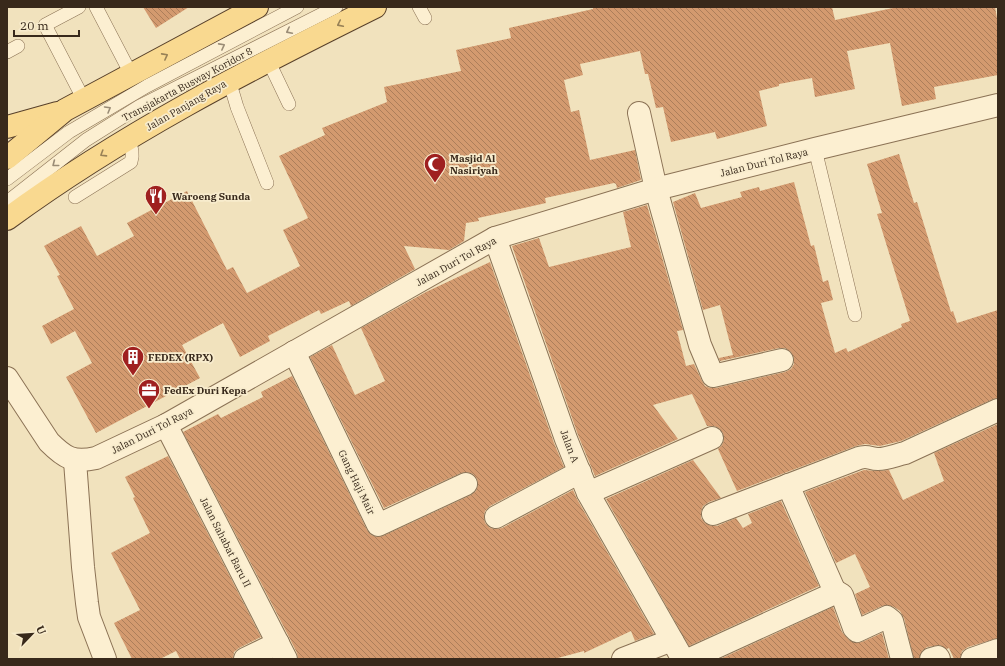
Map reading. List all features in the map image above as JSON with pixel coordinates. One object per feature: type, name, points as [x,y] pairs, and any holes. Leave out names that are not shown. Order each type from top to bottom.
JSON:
[{"type":"main road","points":[[7,158],[66,110],[257,7]]},
{"type":"main road","name":"Jalan Panjang Raya","points":[[7,219],[63,178],[128,138],[229,80],[374,7]]},
{"type":"main road","points":[[7,127],[66,110]]},
{"type":"street","name":"Jalan Duri Tol Raya","points":[[75,460],[85,460],[101,456],[166,425],[495,238],[656,189],[998,105]]},
{"type":"street","points":[[639,113],[656,189],[700,345],[713,376],[782,360]]},
{"type":"street","name":"Jalan A","points":[[495,238],[566,439],[588,493],[684,659]]},
{"type":"street","name":"Gang Haji Mair","points":[[294,352],[378,525],[466,484]]},
{"type":"street","points":[[7,378],[49,442],[66,456],[75,460],[83,567],[89,617],[105,659]]},
{"type":"street","points":[[713,514],[859,458],[867,456],[879,459],[889,458],[905,453],[998,410]]},
{"type":"street","name":"Jalan Sahabat Baru II","points":[[166,425],[282,651]]},
{"type":"street","points":[[588,493],[712,438]]},
{"type":"street","points":[[496,517],[580,472]]},
{"type":"street","points":[[788,485],[835,592]]},
{"type":"street","points":[[690,659],[835,592],[839,592],[842,595],[854,628],[857,631],[887,617],[890,618],[902,659]]},
{"type":"street","points":[[623,659],[672,640]]},
{"type":"street","points":[[972,659],[998,650]]},
{"type":"street","points":[[245,659],[282,651]]},
{"type":"street","points":[[931,659],[938,657],[939,659]]},
{"type":"lane","points":[[79,7],[46,25],[84,100]]},
{"type":"lane","points":[[96,7],[131,74]]},
{"type":"lane","name":"Transjakarta Busway Koridor 8","points":[[7,179],[75,128],[147,86],[297,7]]},
{"type":"lane","name":"Transjakarta Busway Koridor 8","points":[[7,202],[86,140],[140,106],[336,7]]},
{"type":"lane","points":[[268,60],[290,104]]},
{"type":"lane","points":[[229,80],[237,107],[267,183]]},
{"type":"lane","points":[[75,197],[131,162],[133,156],[128,138]]},
{"type":"lane","points":[[815,149],[855,315]]},
{"type":"building","points":[[143,7],[189,7],[156,28]]},
{"type":"building","points":[[593,7],[832,7],[835,20],[898,7],[995,7],[998,24],[998,75],[934,87],[936,99],[902,106],[890,43],[847,51],[855,89],[815,97],[812,78],[779,84],[779,86],[759,91],[767,126],[717,139],[715,132],[671,142],[663,107],[656,108],[648,74],[645,74],[640,51],[580,64],[583,75],[564,80],[571,112],[579,110],[590,160],[635,150],[641,180],[617,188],[616,184],[614,183],[545,198],[546,203],[478,218],[479,221],[466,223],[464,241],[449,250],[404,246],[415,269],[351,306],[349,301],[321,314],[319,310],[268,336],[270,341],[240,357],[223,323],[182,345],[200,378],[96,433],[66,377],[92,363],[75,331],[51,344],[42,326],[74,309],[57,276],[60,275],[44,246],[81,226],[97,256],[134,236],[127,223],[187,191],[227,270],[233,267],[247,293],[300,266],[283,230],[308,218],[279,156],[325,135],[322,128],[387,102],[384,87],[461,71],[456,50],[511,38],[509,28],[593,9]]},
{"type":"building","points":[[899,154],[914,203],[917,202],[951,312],[953,311],[957,323],[998,310],[998,398],[901,441],[880,446],[865,444],[856,446],[737,491],[718,449],[724,440],[723,433],[719,428],[707,426],[692,394],[653,405],[678,439],[595,476],[578,435],[512,246],[539,238],[549,267],[631,247],[623,212],[647,205],[683,330],[677,331],[686,366],[694,364],[705,386],[710,388],[716,388],[785,372],[791,369],[794,364],[794,358],[791,352],[785,348],[720,361],[719,358],[733,355],[720,305],[703,310],[673,202],[695,193],[701,208],[742,197],[740,192],[759,187],[760,191],[794,182],[811,246],[814,245],[823,282],[828,280],[833,300],[821,303],[835,353],[846,348],[848,352],[902,327],[901,324],[910,321],[877,214],[882,213],[867,164]]},
{"type":"building","points":[[490,262],[554,443],[564,467],[490,506],[485,511],[485,523],[490,528],[502,528],[573,490],[654,634],[635,641],[631,631],[584,653],[584,651],[554,659],[298,659],[297,653],[289,637],[183,432],[218,414],[221,418],[263,397],[261,392],[292,376],[367,530],[371,535],[377,537],[383,536],[471,495],[476,491],[478,485],[477,479],[473,474],[467,472],[461,473],[384,508],[310,357],[332,345],[355,395],[385,381],[361,328],[426,292]]},
{"type":"building","points":[[998,424],[998,638],[968,647],[962,651],[960,659],[954,659],[949,648],[947,649],[940,645],[927,647],[922,651],[919,659],[914,659],[904,618],[900,611],[888,605],[882,606],[862,615],[855,594],[870,587],[855,554],[836,563],[805,492],[864,470],[889,470],[903,500],[944,481],[934,453]]},
{"type":"building","points":[[168,456],[261,637],[239,648],[234,652],[233,659],[180,659],[176,651],[160,659],[132,659],[114,623],[140,610],[111,553],[150,533],[133,498],[135,497],[125,477]]},
{"type":"building","points":[[693,460],[721,498],[709,502],[703,506],[701,518],[705,523],[711,526],[717,526],[736,518],[743,528],[752,523],[748,514],[781,501],[819,586],[689,646],[606,499]]},
{"type":"building","points":[[833,607],[842,632],[849,640],[855,643],[862,642],[882,633],[889,659],[720,659]]},
{"type":"place","name":"Masjid Al Nasiriyah","points":[[435,184]]},
{"type":"place","name":"Waroeng Sunda","points":[[156,216]]},
{"type":"place","name":"FEDEX (RPX)","points":[[133,376]]},
{"type":"place","name":"FedEx Duri Kepa","points":[[149,410]]}]
